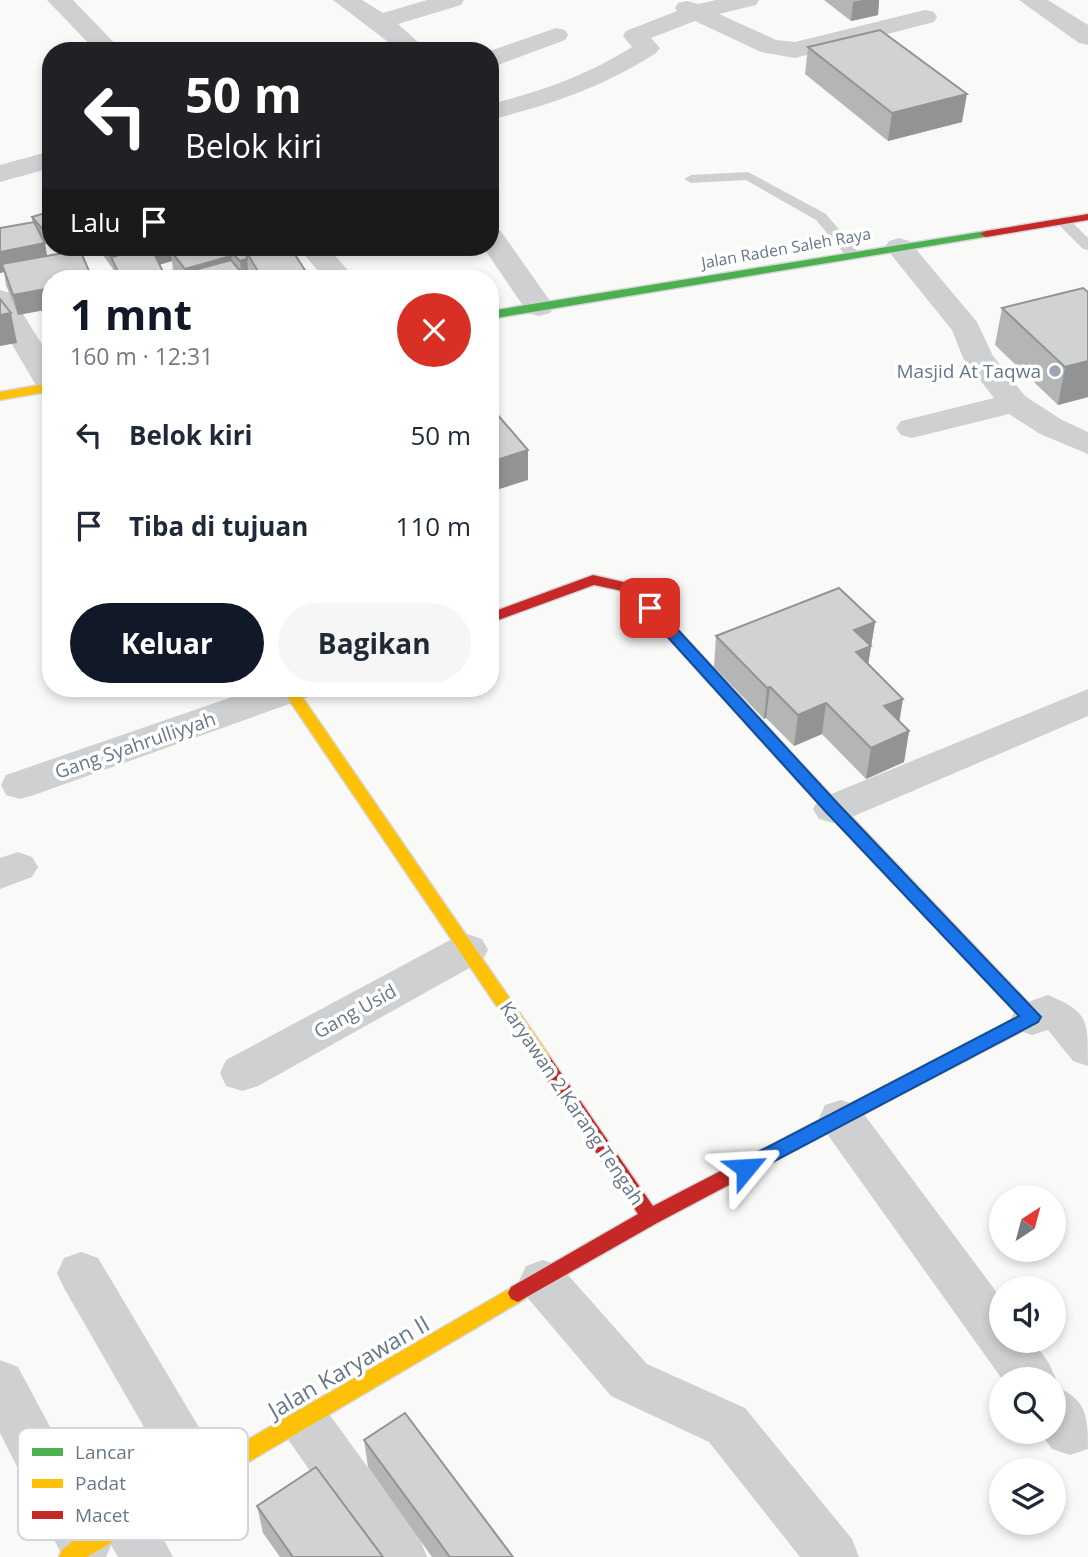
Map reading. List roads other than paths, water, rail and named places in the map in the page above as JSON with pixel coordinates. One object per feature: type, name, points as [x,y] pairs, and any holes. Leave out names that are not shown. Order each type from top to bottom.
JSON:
[{"type":"street","points":[[59,0],[101,42]]},
{"type":"street","points":[[345,0],[380,22],[405,42]]},
{"type":"street","points":[[380,22],[452,0]]},
{"type":"street","points":[[670,0],[770,47],[795,50],[925,17]]},
{"type":"street","points":[[499,110],[542,100],[618,69],[647,48],[635,36],[696,12],[747,0]]},
{"type":"street","points":[[1031,0],[1073,25],[1088,38]]},
{"type":"street","points":[[499,57],[556,35]]},
{"type":"street","points":[[0,174],[42,162]]},
{"type":"street","name":"Jalan Raden Saleh Raya","points":[[499,314],[1088,217]]},
{"type":"street","points":[[899,247],[966,328],[978,358],[1014,402],[1051,427],[1088,444]]},
{"type":"street","points":[[499,249],[539,307]]},
{"type":"street","points":[[320,256],[333,270]]},
{"type":"street","points":[[0,299],[42,371]]},
{"type":"street","points":[[0,396],[42,388]]},
{"type":"street","points":[[912,428],[1014,402]]},
{"type":"street","points":[[499,615],[593,580],[612,582],[632,589],[833,809],[1032,1017]]},
{"type":"street","name":"Gang Syahrulliyyah","points":[[20,785],[268,697]]},
{"type":"street","name":"Karyawan 2 Karang Tengah","points":[[296,697],[650,1217],[542,1281]]},
{"type":"street","points":[[833,809],[1088,702]]},
{"type":"street","name":"Gang Usid","points":[[242,1073],[467,950]]},
{"type":"street","points":[[650,1217],[1032,1017],[1048,1012],[1063,1017],[1088,1049]]},
{"type":"street","points":[[841,1118],[989,1321]]},
{"type":"street","points":[[81,1273],[172,1428]]},
{"type":"street","points":[[542,1281],[629,1380],[727,1425],[834,1557]]},
{"type":"street","name":"Jalan Karyawan II","points":[[248,1451],[542,1281]]},
{"type":"street","points":[[0,1383],[30,1428]]},
{"type":"street","points":[[303,1419],[401,1557]]},
{"type":"lane","points":[[691,179],[748,176],[821,217],[853,255]]},
{"type":"lane","points":[[1063,221],[1088,246]]},
{"type":"place","name":"Masjid At Taqwa","points":[[1055,371]]}]
